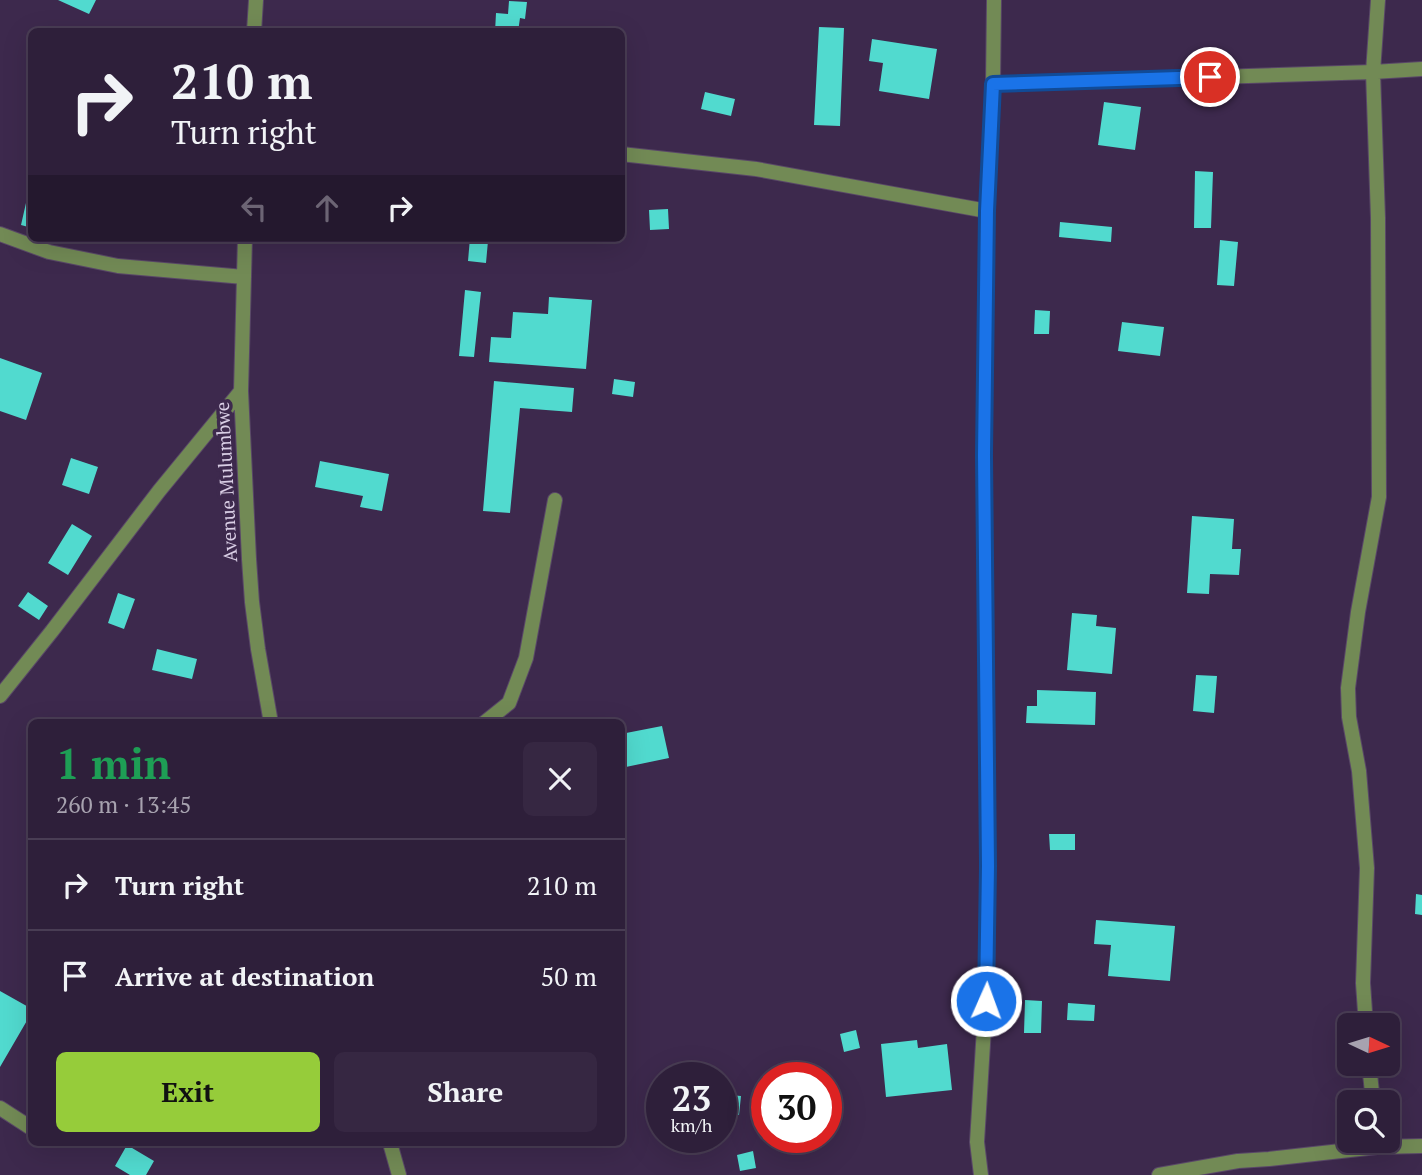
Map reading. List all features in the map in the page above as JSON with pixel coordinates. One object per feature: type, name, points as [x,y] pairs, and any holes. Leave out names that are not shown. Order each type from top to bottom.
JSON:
[{"type":"street","points":[[254,28],[256,0]]},
{"type":"street","points":[[981,1175],[977,1142],[987,979],[988,866],[984,455],[987,211],[994,0]]},
{"type":"street","points":[[1365,1013],[1363,983],[1367,868],[1359,771],[1349,717],[1348,688],[1358,612],[1379,497],[1378,228],[1373,72],[1377,0]]},
{"type":"street","points":[[993,84],[1422,69]]},
{"type":"street","points":[[625,154],[756,169],[987,211]]},
{"type":"street","points":[[0,234],[49,252],[118,266],[244,277]]},
{"type":"street","name":"Avenue Mulumbwe","points":[[246,242],[241,391],[252,602],[270,719]]},
{"type":"street","points":[[0,696],[159,491],[241,391]]},
{"type":"street","points":[[489,719],[509,704],[526,658],[555,500]]},
{"type":"street","points":[[0,1108],[28,1126]]},
{"type":"street","points":[[1400,1145],[1422,1146]]},
{"type":"street","points":[[391,1146],[399,1175]]},
{"type":"street","points":[[1159,1175],[1238,1161],[1337,1150]]},
{"type":"building","points":[[58,0],[96,0],[89,14]]},
{"type":"building","points":[[509,1],[527,2],[525,19],[520,18],[519,28],[495,28],[496,13],[508,14]]},
{"type":"building","points":[[819,27],[844,28],[840,126],[814,125]]},
{"type":"building","points":[[872,39],[937,49],[929,99],[879,91],[883,63],[869,61]]},
{"type":"building","points":[[705,92],[735,99],[731,116],[701,109]]},
{"type":"building","points":[[1104,102],[1141,107],[1135,150],[1098,145]]},
{"type":"building","points":[[1195,171],[1213,172],[1211,228],[1194,228]]},
{"type":"building","points":[[26,203],[28,203],[28,227],[21,225]]},
{"type":"building","points":[[668,209],[669,229],[650,230],[649,210]]},
{"type":"building","points":[[1060,222],[1112,227],[1111,242],[1059,237]]},
{"type":"building","points":[[1220,240],[1238,242],[1234,286],[1217,285]]},
{"type":"building","points":[[470,242],[488,242],[486,263],[468,261]]},
{"type":"building","points":[[465,290],[481,292],[474,357],[459,356]]},
{"type":"building","points":[[549,297],[592,300],[586,369],[489,362],[491,337],[511,338],[513,312],[548,314]]},
{"type":"building","points":[[1035,310],[1050,311],[1049,334],[1034,334]]},
{"type":"building","points":[[1122,322],[1164,327],[1160,356],[1118,351]]},
{"type":"building","points":[[0,358],[42,373],[26,420],[0,411]]},
{"type":"building","points":[[614,379],[635,382],[633,397],[612,394]]},
{"type":"building","points":[[494,381],[574,388],[572,412],[520,408],[510,513],[483,511]]},
{"type":"building","points":[[71,458],[98,467],[89,494],[62,485]]},
{"type":"building","points":[[320,461],[389,474],[382,511],[360,507],[363,496],[315,487]]},
{"type":"building","points":[[1192,516],[1234,519],[1232,549],[1241,549],[1239,575],[1210,574],[1209,594],[1187,593]]},
{"type":"building","points":[[72,524],[92,536],[68,575],[48,563]]},
{"type":"building","points":[[28,592],[48,606],[39,620],[18,606]]},
{"type":"building","points":[[118,593],[135,599],[124,629],[108,623]]},
{"type":"building","points":[[1072,613],[1097,615],[1096,626],[1116,628],[1112,674],[1067,670]]},
{"type":"building","points":[[157,649],[197,659],[192,679],[152,670]]},
{"type":"building","points":[[1196,675],[1217,676],[1214,713],[1193,711]]},
{"type":"building","points":[[1037,690],[1096,692],[1095,725],[1026,723],[1027,706],[1037,706]]},
{"type":"building","points":[[662,726],[669,758],[625,767],[625,733]]},
{"type":"building","points":[[1049,834],[1075,834],[1075,850],[1050,850]]},
{"type":"building","points":[[1416,894],[1422,895],[1422,915],[1415,914]]},
{"type":"building","points":[[1096,920],[1175,926],[1170,981],[1108,976],[1111,945],[1094,944]]},
{"type":"building","points":[[0,991],[28,1007],[28,1019],[0,1067]]},
{"type":"building","points":[[1025,1000],[1042,1001],[1041,1033],[1024,1033]]},
{"type":"building","points":[[1068,1003],[1095,1005],[1094,1021],[1067,1020]]},
{"type":"building","points":[[856,1030],[860,1048],[844,1052],[840,1034]]},
{"type":"building","points":[[917,1040],[918,1048],[947,1044],[952,1090],[886,1097],[881,1044]]},
{"type":"building","points":[[737,1096],[741,1096],[737,1115]]},
{"type":"building","points":[[126,1146],[154,1161],[146,1175],[130,1175],[115,1166]]},
{"type":"building","points":[[753,1153],[756,1168],[740,1171],[737,1155]]},
{"type":"route","points":[[986,1001],[988,866],[984,455],[987,211],[993,84],[1210,77]]}]
